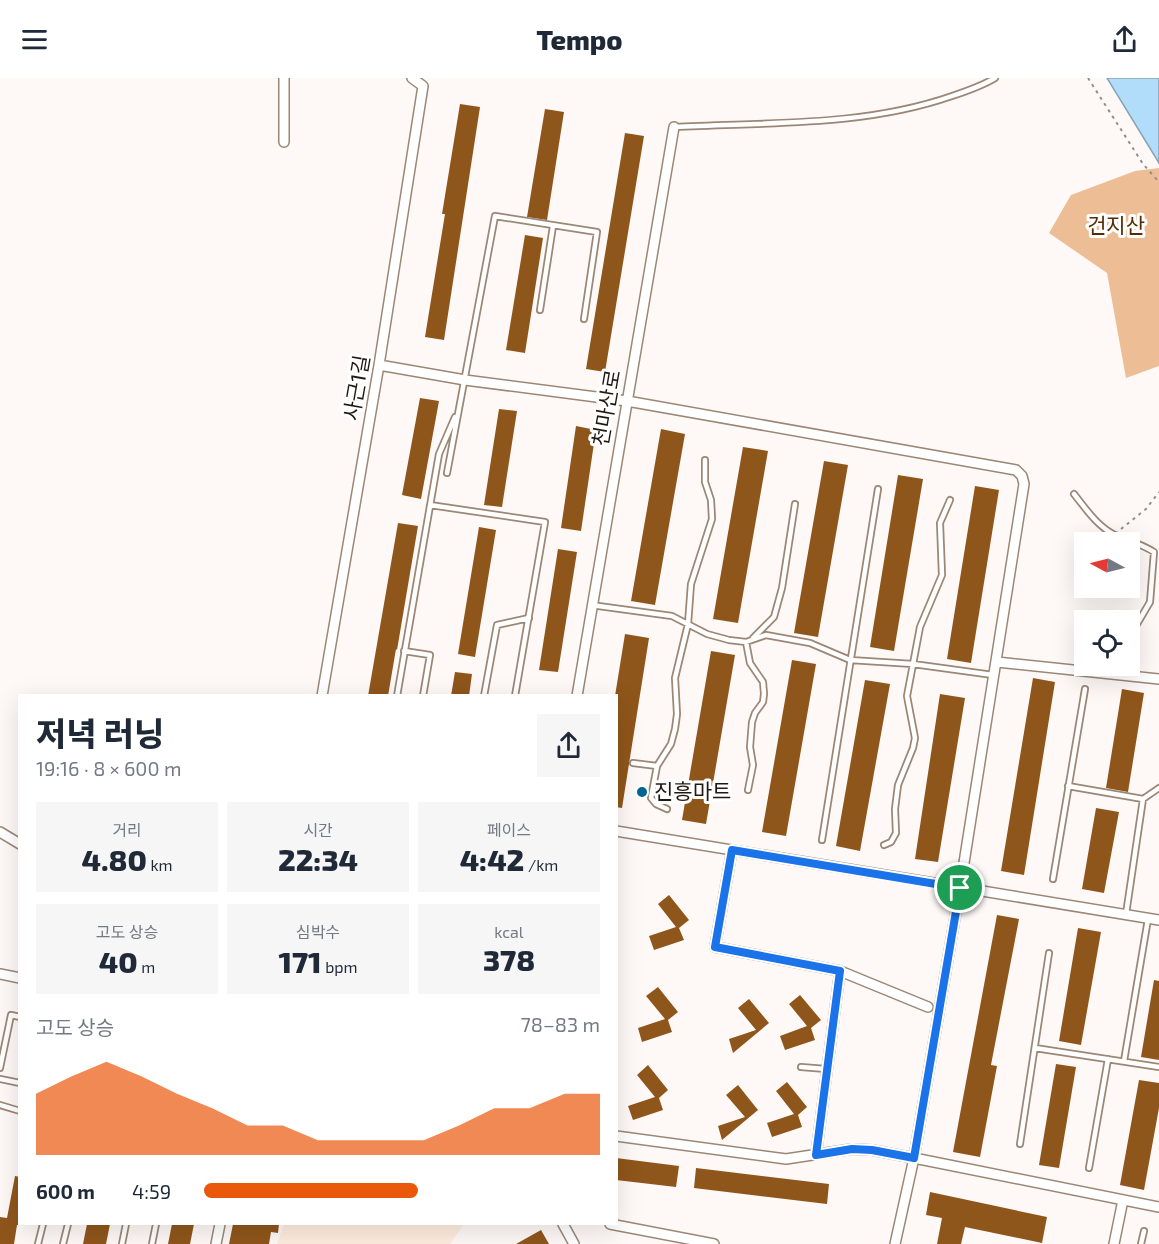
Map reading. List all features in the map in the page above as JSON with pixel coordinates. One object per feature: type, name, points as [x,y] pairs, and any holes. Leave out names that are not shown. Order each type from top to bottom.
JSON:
[{"type":"street","points":[[284,78],[284,142]]},
{"type":"street","points":[[412,78],[424,82]]},
{"type":"street","name":"사근1길","points":[[322,694],[379,365],[424,82]]},
{"type":"street","name":"천마산로","points":[[577,694],[674,127]]},
{"type":"street","points":[[379,365],[465,380],[627,401],[1016,470],[1022,476],[1024,484],[960,888],[914,1158],[895,1244]]},
{"type":"street","points":[[997,662],[1074,670]]},
{"type":"street","points":[[1126,676],[1159,679]]},
{"type":"street","points":[[618,831],[1159,920]]},
{"type":"street","points":[[0,832],[18,843]]},
{"type":"street","points":[[732,850],[715,947],[840,971],[928,1007]]},
{"type":"street","points":[[816,1155],[840,971]]},
{"type":"street","points":[[0,974],[18,978]]},
{"type":"street","points":[[618,1136],[786,1159],[852,1149],[872,1150],[1159,1207]]},
{"type":"street","points":[[1114,1244],[1123,1200]]},
{"type":"street","points":[[216,1244],[220,1225]]},
{"type":"street","points":[[564,1225],[574,1244]]},
{"type":"street","points":[[615,1225],[714,1244]]},
{"type":"lane","points":[[674,127],[856,117],[920,107],[965,92],[995,78]]},
{"type":"lane","points":[[447,473],[495,216],[597,232],[584,319]]},
{"type":"lane","points":[[540,310],[553,226]]},
{"type":"lane","points":[[397,694],[439,454],[459,406]]},
{"type":"lane","points":[[667,809],[656,804],[651,798],[657,766],[671,744],[675,729],[676,669],[688,624],[692,577],[712,519],[711,501],[705,482],[705,460]]},
{"type":"lane","points":[[822,840],[878,489]]},
{"type":"lane","points":[[1074,494],[1092,518],[1111,532]]},
{"type":"lane","points":[[884,845],[891,842],[896,833],[895,809],[898,785],[915,738],[907,696],[920,627],[942,575],[940,523],[950,500]]},
{"type":"lane","points":[[591,605],[672,616],[706,634],[746,642],[753,638],[774,616],[782,588],[795,504]]},
{"type":"lane","points":[[430,505],[545,522],[515,694]]},
{"type":"lane","points":[[1140,543],[1154,552],[1150,602],[1140,619]]},
{"type":"lane","points":[[484,694],[497,625],[529,618]]},
{"type":"lane","points":[[753,638],[766,635],[795,639],[850,660],[913,664],[994,675]]},
{"type":"lane","points":[[746,642],[750,663],[762,682],[764,694],[763,702],[754,713],[752,722],[750,747],[753,765],[748,790]]},
{"type":"lane","points":[[404,651],[430,655],[423,694]]},
{"type":"lane","points":[[1053,879],[1085,689]]},
{"type":"lane","points":[[633,763],[657,766]]},
{"type":"lane","points":[[1068,786],[1143,799],[1159,788]]},
{"type":"lane","points":[[1126,914],[1143,799]]},
{"type":"lane","points":[[1124,1061],[1148,919]]},
{"type":"lane","points":[[1020,1144],[1049,953]]},
{"type":"lane","points":[[0,1068],[11,1015],[18,1017]]},
{"type":"lane","points":[[1035,1048],[1159,1067]]},
{"type":"lane","points":[[1089,1168],[1108,1059]]},
{"type":"lane","points":[[801,1067],[826,1069]]},
{"type":"lane","points":[[0,1079],[18,1083]]},
{"type":"lane","points":[[0,1105],[18,1111]]},
{"type":"lane","points":[[38,1244],[43,1225]]},
{"type":"lane","points":[[63,1244],[68,1225]]},
{"type":"lane","points":[[122,1244],[126,1225]]},
{"type":"lane","points":[[152,1244],[156,1225]]},
{"type":"lane","points":[[1142,1244],[1144,1231]]},
{"type":"path","points":[[1088,78],[1143,164],[1159,182]]},
{"type":"path","points":[[1117,532],[1146,509],[1159,492]]},
{"type":"shaded area","points":[[284,1225],[463,1225],[450,1244],[277,1244]]},
{"type":"green space","name":"건지산","points":[[1159,168],[1159,366],[1126,378],[1107,273],[1049,233],[1071,195],[1135,171]]},
{"type":"water","points":[[1107,78],[1159,78],[1159,163]]},
{"type":"building","points":[[460,104],[480,107],[444,340],[425,337]]},
{"type":"building","points":[[545,109],[564,112],[547,220],[527,217]]},
{"type":"building","points":[[625,133],[644,136],[605,372],[586,369]]},
{"type":"building","points":[[525,235],[543,238],[525,353],[506,350]]},
{"type":"building","points":[[420,398],[439,401],[421,499],[402,495]]},
{"type":"building","points":[[499,409],[517,411],[502,507],[484,505]]},
{"type":"building","points":[[576,426],[596,430],[581,531],[561,528]]},
{"type":"building","points":[[661,429],[685,434],[655,605],[631,601]]},
{"type":"building","points":[[743,447],[768,451],[738,623],[713,619]]},
{"type":"building","points":[[824,461],[848,465],[818,637],[794,633]]},
{"type":"building","points":[[898,475],[923,479],[894,651],[870,647]]},
{"type":"building","points":[[975,486],[999,490],[971,663],[947,659]]},
{"type":"building","points":[[398,523],[418,526],[388,694],[368,694]]},
{"type":"building","points":[[479,527],[496,530],[475,657],[458,654]]},
{"type":"building","points":[[558,549],[577,552],[558,672],[539,670]]},
{"type":"building","points":[[625,634],[649,638],[622,808],[618,807],[618,694],[615,694]]},
{"type":"building","points":[[711,651],[735,655],[706,824],[682,820]]},
{"type":"building","points":[[792,660],[816,664],[786,836],[762,832]]},
{"type":"building","points":[[455,672],[472,674],[469,694],[451,694]]},
{"type":"building","points":[[1033,678],[1055,682],[1024,875],[1001,871]]},
{"type":"building","points":[[865,680],[890,684],[860,851],[836,846]]},
{"type":"building","points":[[1122,689],[1144,693],[1128,792],[1106,788]]},
{"type":"building","points":[[940,694],[965,698],[938,862],[915,859]]},
{"type":"building","points":[[1096,808],[1119,812],[1104,893],[1082,889]]},
{"type":"building","points":[[669,895],[689,920],[679,928],[684,940],[654,950],[649,936],[676,927],[658,904]]},
{"type":"building","points":[[997,915],[1019,919],[991,1065],[997,1066],[980,1157],[953,1152]]},
{"type":"building","points":[[1078,928],[1101,932],[1081,1045],[1059,1041]]},
{"type":"building","points":[[1154,980],[1159,981],[1159,1060],[1141,1057]]},
{"type":"building","points":[[658,987],[678,1012],[668,1020],[672,1032],[642,1042],[638,1028],[665,1019],[646,996]]},
{"type":"building","points":[[800,995],[821,1020],[811,1028],[815,1040],[785,1050],[780,1036],[807,1026],[789,1004]]},
{"type":"building","points":[[749,999],[769,1023],[733,1053],[729,1039],[756,1030],[738,1008]]},
{"type":"building","points":[[1056,1064],[1076,1067],[1059,1168],[1039,1165]]},
{"type":"building","points":[[648,1065],[668,1090],[659,1098],[663,1110],[633,1120],[628,1106],[655,1097],[637,1075]]},
{"type":"building","points":[[1139,1080],[1159,1083],[1159,1108],[1144,1190],[1120,1185]]},
{"type":"building","points":[[787,1082],[807,1107],[798,1115],[802,1127],[772,1137],[767,1123],[794,1114],[776,1091]]},
{"type":"building","points":[[738,1085],[758,1110],[722,1140],[718,1126],[745,1117],[726,1095]]},
{"type":"building","points":[[618,1158],[679,1166],[676,1187],[618,1180]]},
{"type":"building","points":[[696,1168],[829,1184],[827,1204],[694,1188]]},
{"type":"building","points":[[15,1176],[18,1177],[18,1225],[14,1244],[0,1244],[0,1217],[7,1218]]},
{"type":"building","points":[[930,1192],[1047,1217],[1042,1243],[965,1227],[961,1244],[937,1244],[942,1218],[926,1215]]},
{"type":"building","points":[[87,1225],[110,1225],[106,1244],[83,1244]]},
{"type":"building","points":[[172,1225],[194,1225],[190,1244],[168,1244]]},
{"type":"building","points":[[233,1225],[279,1225],[278,1233],[271,1232],[269,1244],[229,1244]]},
{"type":"building","points":[[541,1230],[549,1244],[516,1244]]},
{"type":"place","name":"진흥마트","points":[[642,792]]},
{"type":"route","points":[[732,850],[960,888],[914,1158],[872,1150],[852,1149],[816,1155],[840,971],[715,947],[732,850]]}]
